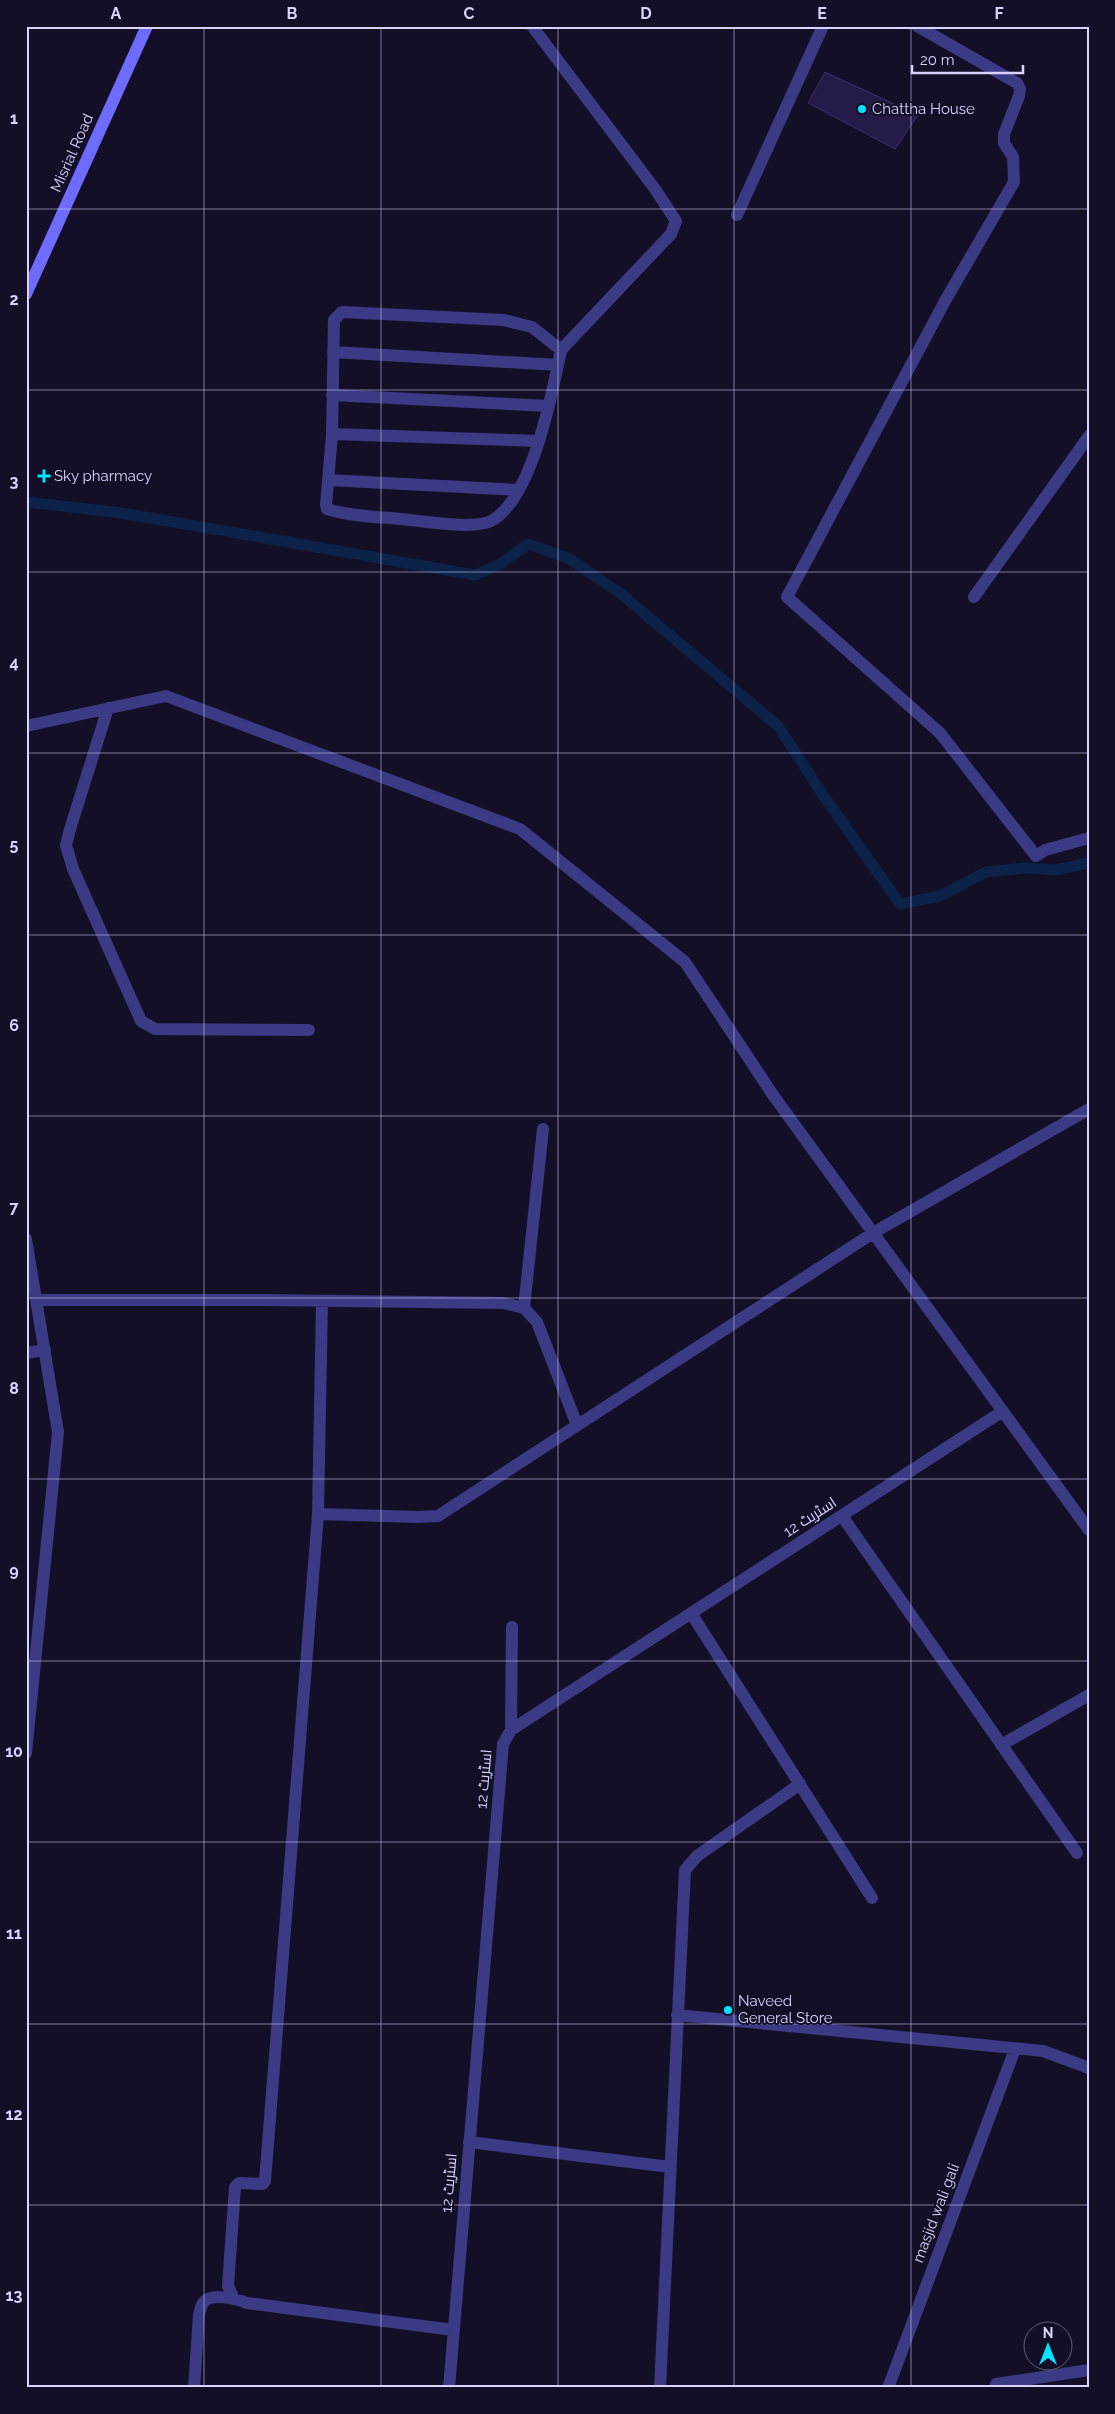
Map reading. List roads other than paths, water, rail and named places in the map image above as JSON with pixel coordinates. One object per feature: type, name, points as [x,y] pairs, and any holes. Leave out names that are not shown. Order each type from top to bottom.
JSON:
[{"type":"main road","name":"Misrial Road","points":[[26,294],[147,26]]},
{"type":"street","points":[[532,26],[649,181],[676,221],[671,234],[561,350],[549,406],[524,483],[502,512],[492,521],[462,526],[327,509],[332,434],[334,320],[342,312],[504,320],[532,327],[561,350]]},
{"type":"street","points":[[737,215],[823,26]]},
{"type":"street","points":[[917,26],[1017,83],[1020,89],[1019,96],[1004,134],[1004,143],[1012,156],[1014,182],[945,301],[787,597],[940,733],[1036,856],[1045,850],[1089,838]]},
{"type":"street","points":[[333,352],[558,365]]},
{"type":"street","points":[[332,395],[549,406]]},
{"type":"street","points":[[332,434],[539,441]]},
{"type":"street","points":[[974,597],[1089,436]]},
{"type":"street","points":[[328,480],[518,490]]},
{"type":"street","points":[[26,726],[166,696],[520,829],[685,962],[773,1095],[1089,1530]]},
{"type":"street","points":[[108,708],[70,826],[66,845],[73,869],[141,1021],[155,1029],[309,1030]]},
{"type":"street","points":[[318,1514],[438,1516],[873,1233],[1089,1109]]},
{"type":"street","points":[[524,1308],[543,1129]]},
{"type":"street","points":[[26,1239],[58,1432],[26,1753]]},
{"type":"street","points":[[37,1300],[502,1303],[524,1308],[537,1322],[577,1425]]},
{"type":"street","points":[[234,2299],[228,2286],[235,2187],[239,2184],[263,2184],[265,2181],[318,1514],[322,1301]]},
{"type":"street","points":[[26,1352],[45,1350]]},
{"type":"street","name":"اسٹریٹ 12","points":[[449,2388],[503,1744],[511,1730],[1003,1411]]},
{"type":"street","points":[[842,1516],[1077,1853]]},
{"type":"street","points":[[691,1613],[872,1898]]},
{"type":"street","points":[[511,1730],[512,1627]]},
{"type":"street","points":[[1001,1744],[1089,1695]]},
{"type":"street","points":[[660,2388],[685,1870],[697,1856],[800,1784]]},
{"type":"street","points":[[677,2015],[1043,2052],[1089,2068]]},
{"type":"street","name":"masjid wali gali","points":[[888,2388],[1015,2049]]},
{"type":"street","points":[[469,2142],[670,2168]]},
{"type":"street","points":[[194,2388],[202,2303],[210,2298],[234,2299],[453,2330]]},
{"type":"street","points":[[995,2388],[996,2384],[1089,2370]]},
{"type":"waterway","points":[[26,502],[122,513],[475,575],[498,565],[528,544],[570,559],[620,593],[778,726],[825,798],[900,904],[940,896],[986,872],[1024,868],[1056,870],[1089,863]]},
{"type":"place","name":"Chattha House","points":[[862,109]]},
{"type":"place","name":"Sky pharmacy","points":[[44,476]]},
{"type":"place","name":"Naveed General Store","points":[[728,2010]]}]
